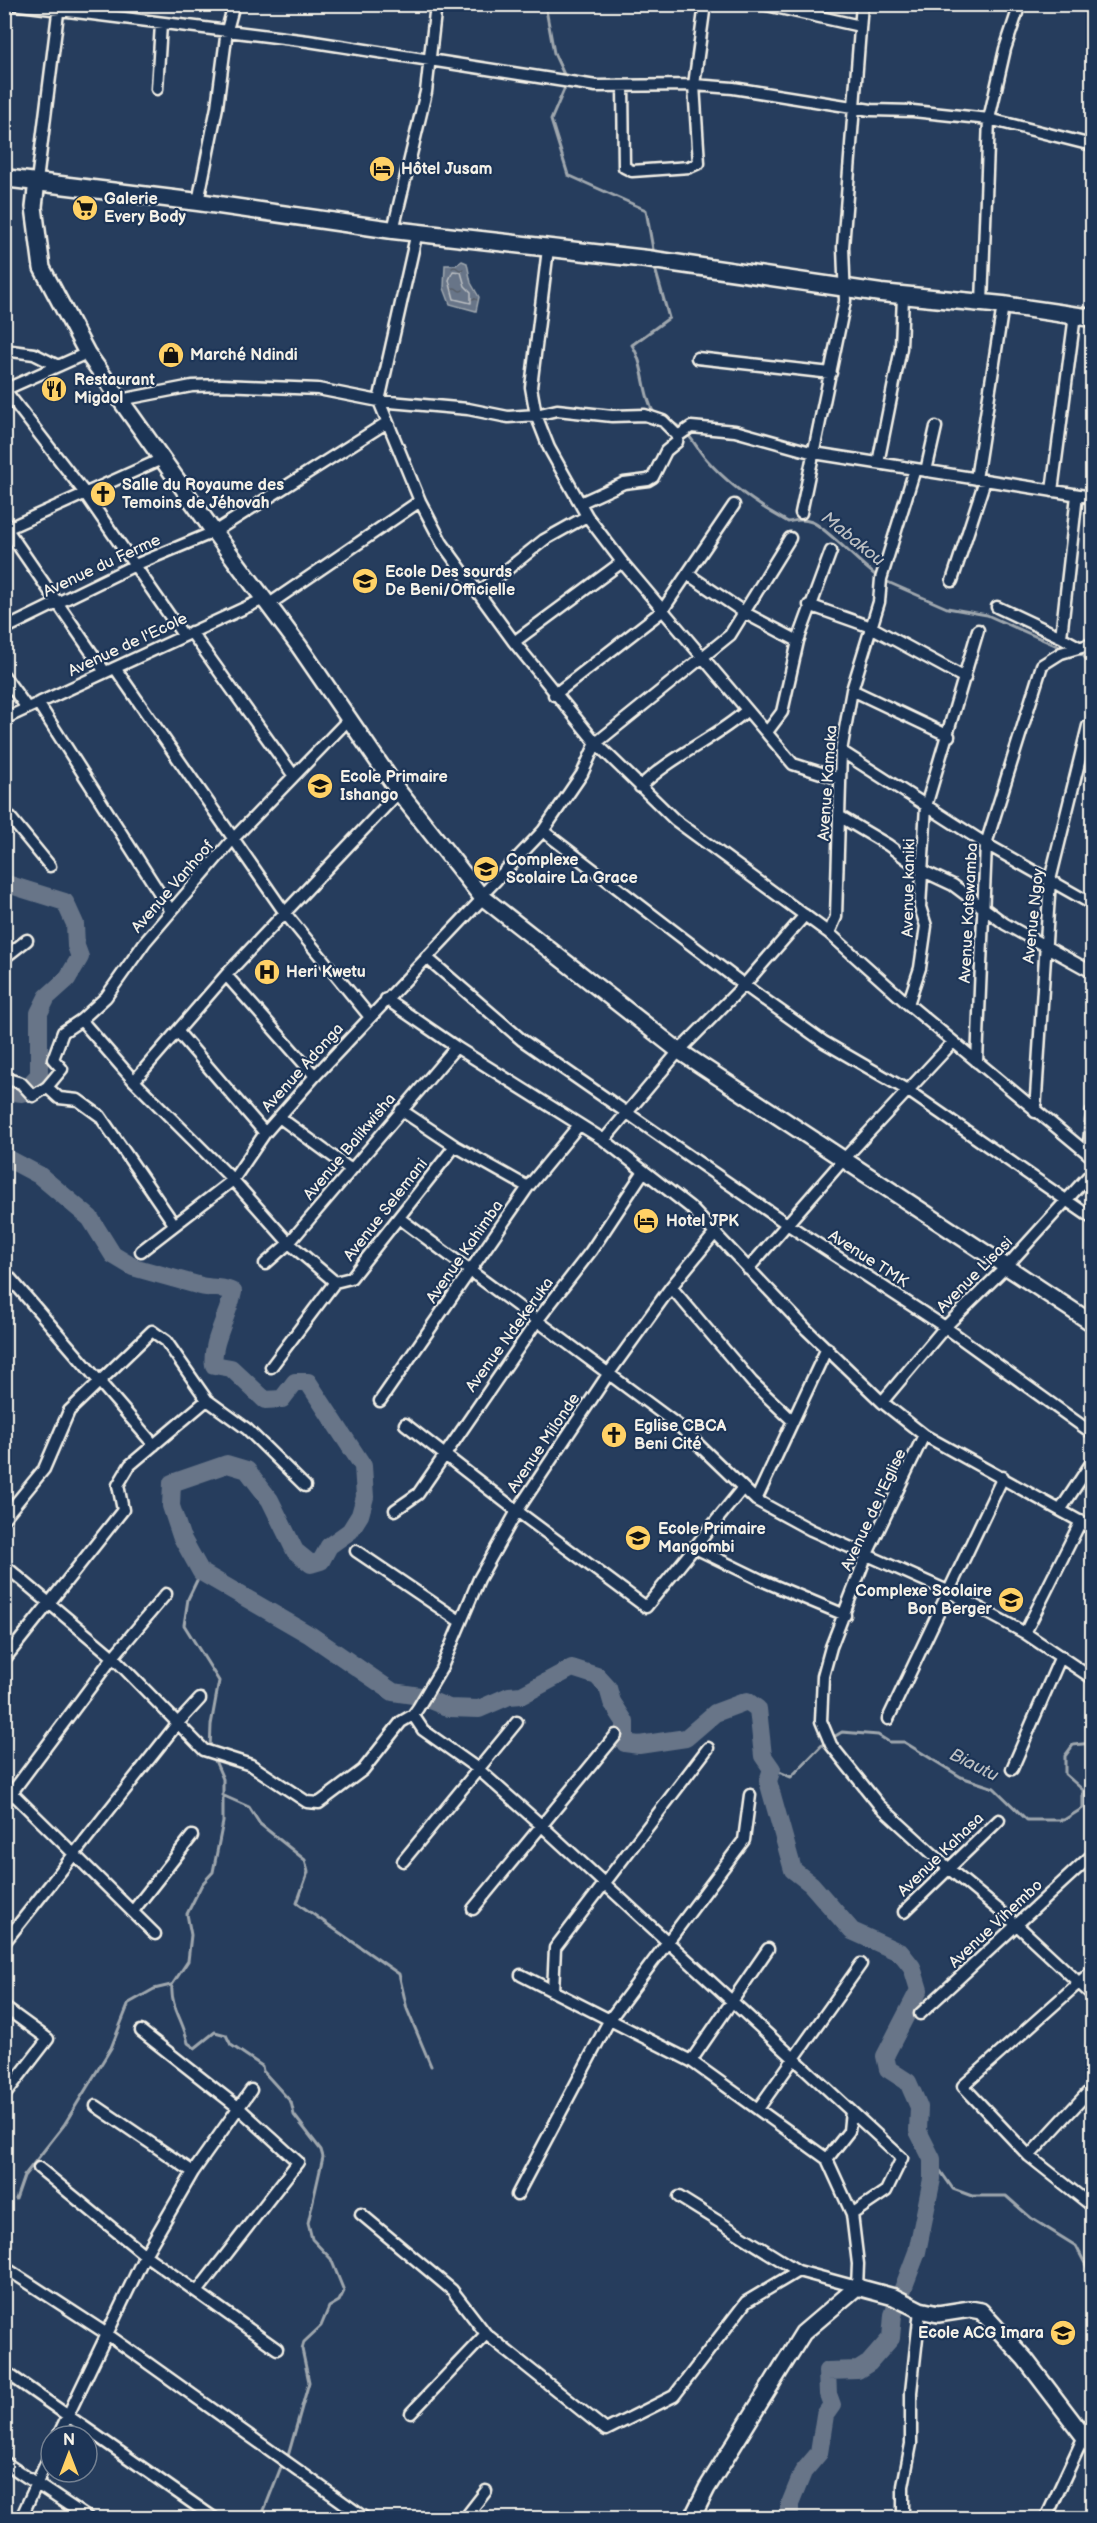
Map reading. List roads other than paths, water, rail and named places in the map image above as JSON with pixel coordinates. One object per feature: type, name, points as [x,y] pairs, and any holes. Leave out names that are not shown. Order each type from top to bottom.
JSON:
[{"type":"main road","points":[[4,178],[198,202],[393,230],[654,260],[845,288],[1003,305],[1092,318]]},
{"type":"street","points":[[12,4],[59,7],[161,24],[227,30],[568,82],[623,86],[694,85],[733,88],[854,107],[989,120],[1092,145]]},
{"type":"street","points":[[198,202],[217,107],[227,30],[234,4]]},
{"type":"street","points":[[393,230],[417,139],[430,60],[436,4]]},
{"type":"street","points":[[623,86],[624,167],[632,171],[690,166],[699,163],[694,85],[705,4]]},
{"type":"street","points":[[762,4],[860,26]]},
{"type":"street","points":[[801,513],[845,301],[843,247],[862,4]]},
{"type":"street","points":[[982,303],[989,120],[1005,49],[1020,4]]},
{"type":"street","points":[[59,7],[34,207],[42,268],[87,352],[349,718],[399,792],[482,897],[680,1051],[1092,1323]]},
{"type":"street","points":[[157,89],[161,24]]},
{"type":"street","points":[[417,232],[379,401],[386,423],[420,501],[442,543],[514,642],[554,695],[596,743],[675,820],[830,933],[908,1004],[1035,1112],[1090,1155]]},
{"type":"street","points":[[548,249],[531,387],[536,415],[549,448],[588,516],[622,562],[746,711],[793,764],[840,779]]},
{"type":"street","points":[[878,463],[901,348],[903,295]]},
{"type":"street","points":[[952,581],[980,479],[1003,305]]},
{"type":"street","points":[[1052,492],[1075,315]]},
{"type":"street","points":[[4,350],[34,354],[58,366]]},
{"type":"street","points":[[87,352],[5,390],[84,492],[135,565],[294,776]]},
{"type":"street","points":[[697,358],[831,374]]},
{"type":"street","points":[[120,400],[192,386],[222,385],[318,388],[379,401],[468,409],[508,417],[536,415],[557,410],[612,416],[645,415],[684,432],[735,431],[813,453],[1052,492],[1092,496]]},
{"type":"street","name":"Avenue du Ferme","points":[[4,628],[135,565],[214,532],[386,423]]},
{"type":"street","name":"Avenue Kamaka","points":[[830,933],[836,917],[840,779],[852,690],[879,602],[881,579],[936,427]]},
{"type":"street","points":[[580,503],[624,483],[653,477],[666,452],[684,432]]},
{"type":"street","points":[[164,458],[6,528],[56,604],[110,670],[234,839],[285,913],[370,1017]]},
{"type":"street","points":[[1061,637],[1077,495]]},
{"type":"street","name":"Avenue de l'Ecole","points":[[4,720],[187,634],[266,602],[420,501]]},
{"type":"street","points":[[554,695],[662,611],[689,575],[734,505]]},
{"type":"street","points":[[479,592],[544,540],[588,516]]},
{"type":"street","points":[[596,743],[730,635],[790,538]]},
{"type":"street","points":[[767,732],[782,712],[798,641],[809,605],[831,551]]},
{"type":"street","points":[[514,642],[622,562]]},
{"type":"street","points":[[689,575],[745,613],[798,641]]},
{"type":"street","points":[[809,605],[871,627],[965,678]]},
{"type":"street","points":[[997,607],[1078,647],[1092,644]]},
{"type":"street","name":"Avenue kaniki","points":[[908,1004],[920,968],[926,926],[920,907],[926,806],[949,736],[978,630]]},
{"type":"street","name":"Avenue Katswamba","points":[[977,1062],[986,844],[1042,665],[1061,653],[1078,647]]},
{"type":"street","points":[[4,676],[27,708]]},
{"type":"street","points":[[852,690],[949,736]]},
{"type":"street","points":[[38,703],[171,911]]},
{"type":"street","points":[[640,787],[656,771],[731,724],[746,711]]},
{"type":"street","name":"Avenue Vanhoof","points":[[47,1087],[62,1069],[53,1059],[58,1039],[63,1032],[81,1020],[106,997],[145,942],[171,911],[234,839],[349,718]]},
{"type":"street","name":"Avenue Ngoy","points":[[1035,1112],[1050,880],[1088,726]]},
{"type":"street","name":"Avenue Adonga","points":[[141,1251],[233,1180],[265,1133],[315,1076],[543,831],[582,774],[596,743]]},
{"type":"street","points":[[842,751],[986,844],[1092,904]]},
{"type":"street","points":[[134,1081],[226,975],[399,792]]},
{"type":"street","points":[[4,810],[50,866]]},
{"type":"street","points":[[839,816],[888,844],[923,871],[953,885],[1005,924],[1092,972]]},
{"type":"street","points":[[543,831],[744,985],[824,1042],[908,1090],[1092,1218]]},
{"type":"street","points":[[604,1140],[680,1051],[744,985],[805,915]]},
{"type":"street","points":[[4,958],[27,939]]},
{"type":"street","name":"Avenue TMK","points":[[426,957],[522,1040],[787,1224],[945,1327],[1092,1432]]},
{"type":"street","points":[[226,975],[315,1076]]},
{"type":"street","points":[[386,999],[456,1047],[604,1140],[690,1207],[826,1348],[882,1402],[924,1436],[1004,1477],[1092,1527]]},
{"type":"street","points":[[81,1020],[134,1081],[233,1180],[289,1243],[335,1282],[271,1366]]},
{"type":"street","points":[[178,1032],[265,1133]]},
{"type":"street","points":[[748,1269],[844,1159],[953,1042]]},
{"type":"street","name":"Avenue Balikwisha","points":[[265,1264],[289,1243],[456,1047]]},
{"type":"street","points":[[4,1078],[21,1083],[33,1096],[47,1087],[59,1098],[78,1100],[100,1116],[174,1224]]},
{"type":"street","points":[[401,1110],[455,1146],[528,1187]]},
{"type":"street","points":[[1090,1155],[1092,1112]]},
{"type":"street","points":[[279,1117],[350,1169]]},
{"type":"street","name":"Avenue Kahimba","points":[[380,1401],[528,1187],[579,1125]]},
{"type":"street","name":"Avenue Selemani","points":[[335,1282],[351,1278],[455,1146]]},
{"type":"street","name":"Avenue Ndekeruka","points":[[395,1510],[418,1494],[537,1321],[591,1251],[644,1171]]},
{"type":"street","name":"Avenue Lisasi","points":[[882,1402],[945,1327],[1006,1267],[1092,1172]]},
{"type":"street","points":[[399,1218],[679,1426],[756,1500],[811,1530],[948,1591],[1026,1633],[1092,1677]]},
{"type":"street","name":"Avenue Milonde","points":[[177,1724],[210,1751],[251,1765],[307,1802],[319,1803],[363,1770],[401,1722],[416,1712],[430,1690],[479,1579],[517,1511],[609,1373],[671,1287],[716,1233]]},
{"type":"street","points":[[4,1271],[154,1445]]},
{"type":"street","points":[[671,1287],[752,1382],[792,1420]]},
{"type":"street","points":[[4,1518],[44,1469],[69,1412],[98,1380],[152,1330],[166,1341],[207,1400],[247,1429],[305,1486]]},
{"type":"street","points":[[756,1500],[826,1348]]},
{"type":"street","points":[[4,1660],[123,1510],[117,1485],[130,1465],[207,1400]]},
{"type":"street","points":[[405,1424],[646,1607],[742,1489]]},
{"type":"street","name":"Avenue de l'Eglise","points":[[924,1436],[867,1554],[844,1615],[823,1677],[821,1721],[829,1740],[879,1805],[948,1868]]},
{"type":"street","points":[[1061,1509],[1092,1462]]},
{"type":"street","points":[[888,1719],[1004,1477]]},
{"type":"street","points":[[1026,1633],[1081,1521]]},
{"type":"street","points":[[693,1547],[761,1580],[844,1615]]},
{"type":"street","points":[[356,1551],[461,1622]]},
{"type":"street","points":[[4,1565],[48,1605],[113,1658],[177,1724]]},
{"type":"street","points":[[4,1803],[9,1789],[166,1594]]},
{"type":"street","points":[[1012,1769],[1060,1656]]},
{"type":"street","points":[[4,1943],[177,1724],[200,1699]]},
{"type":"street","points":[[416,1712],[423,1730],[478,1770],[541,1825],[902,2158],[886,2191],[852,2214]]},
{"type":"street","points":[[403,1861],[517,1722]]},
{"type":"street","points":[[473,1909],[616,1735]]},
{"type":"street","points":[[553,1991],[555,1948],[708,1748]]},
{"type":"street","points":[[9,1789],[155,1934]]},
{"type":"street","points":[[517,2195],[610,2019],[744,1840],[750,1795]]},
{"type":"street","name":"Avenue Kahasa","points":[[904,1912],[999,1820]]},
{"type":"street","points":[[133,1911],[192,1836]]},
{"type":"street","name":"Avenue Vihembo","points":[[920,2014],[1092,1856]]},
{"type":"street","points":[[948,1868],[1017,1925],[1092,1995]]},
{"type":"street","points":[[691,2061],[768,1949]]},
{"type":"street","points":[[758,2109],[861,1964]]},
{"type":"street","points":[[1092,1971],[963,2086],[1029,2156],[1092,2206]]},
{"type":"street","points":[[521,1975],[691,2061],[758,2109],[827,2159],[852,2214],[858,2264],[856,2288],[802,2333],[706,2488],[692,2518]]},
{"type":"street","points":[[4,2007],[48,2039],[4,2096]]},
{"type":"street","points":[[141,2031],[239,2108],[298,2162],[196,2292]]},
{"type":"street","points":[[1029,2156],[1092,2088]]},
{"type":"street","points":[[64,2424],[145,2255],[193,2172],[251,2090]]},
{"type":"street","points":[[96,2106],[193,2172]]},
{"type":"street","points":[[827,2159],[849,2131],[851,2111]]},
{"type":"street","points":[[39,2168],[145,2255],[277,2349]]},
{"type":"street","points":[[679,2197],[798,2271],[938,2314],[970,2309],[981,2311],[1026,2359],[1089,2442]]},
{"type":"street","points":[[361,2214],[452,2289],[486,2334],[606,2430],[674,2396],[746,2302],[798,2271]]},
{"type":"street","points":[[4,2266],[107,2334],[365,2518]]},
{"type":"street","points":[[903,2518],[903,2486],[911,2444],[907,2303]]},
{"type":"street","points":[[411,2413],[486,2334]]},
{"type":"street","points":[[4,2371],[214,2518]]},
{"type":"street","points":[[1046,2518],[1089,2442],[1092,2419]]},
{"type":"street","points":[[4,2462],[88,2518]]},
{"type":"street","points":[[21,2518],[39,2477]]},
{"type":"street","points":[[465,2518],[486,2491]]},
{"type":"water","points":[[462,261],[467,263],[471,283],[479,297],[476,311],[450,304],[444,288],[445,265],[456,265]]},
{"type":"waterway","name":"Mabakou","points":[[545,4],[554,53],[566,79]]},
{"type":"waterway","name":"Mabakou","points":[[566,85],[551,120],[568,175],[646,210],[654,255]]},
{"type":"waterway","name":"Mabakou","points":[[654,265],[669,318],[632,345],[655,415]]},
{"type":"waterway","name":"Mabakou","points":[[669,421],[687,433],[716,469],[745,494],[788,522],[806,520],[818,525],[878,577]]},
{"type":"waterway","name":"Mabakou","points":[[883,580],[947,608],[987,615],[1064,649]]},
{"type":"waterway","name":"Mabakou","points":[[1076,653],[1083,655],[1092,667]]},
{"type":"waterway","points":[[4,883],[65,902],[75,924],[76,946],[80,957],[67,979],[47,997],[39,1013],[39,1075],[22,1093],[4,1091]]},
{"type":"waterway","points":[[4,1153],[7,1158],[39,1175],[90,1218],[113,1255],[133,1267],[201,1286],[233,1292],[217,1339],[214,1365],[231,1368],[265,1400],[282,1399],[295,1382],[308,1382],[363,1466],[365,1497],[360,1515],[350,1531],[329,1546],[321,1561],[311,1564],[295,1551],[270,1500],[247,1470],[227,1464],[172,1483],[171,1506],[181,1536],[201,1572],[310,1635],[393,1692],[420,1696],[449,1708],[479,1709],[509,1696],[522,1695],[572,1668],[597,1676],[608,1688],[612,1702],[625,1722],[625,1743],[639,1745],[686,1738],[715,1713],[747,1701],[758,1709],[763,1756],[772,1769],[768,1781],[793,1870],[811,1884],[852,1931],[901,1953],[912,1967],[919,1990],[885,2056],[888,2069],[908,2082],[919,2107],[918,2131],[932,2159],[932,2179],[917,2252],[893,2315],[891,2338],[869,2363],[858,2370],[827,2371],[828,2394],[832,2405],[825,2415],[819,2453],[803,2472],[790,2504],[790,2518]]},
{"type":"waterway","points":[[201,1572],[188,1599],[184,1625],[219,1681],[211,1725],[210,1750]]},
{"type":"waterway","name":"Biautu","points":[[832,1738],[842,1732],[878,1735],[889,1742],[904,1742],[961,1777],[994,1788],[1027,1820],[1064,1820],[1083,1808],[1083,1790],[1065,1774],[1065,1756],[1073,1745],[1092,1743]]},
{"type":"waterway","name":"Biautu","points":[[772,1769],[791,1777],[826,1741]]},
{"type":"waterway","points":[[213,1756],[223,1779],[223,1822],[213,1872],[202,1884],[187,1914],[191,1935],[188,1961],[172,1985],[173,2000],[188,2043],[195,2048],[215,2032],[226,2035],[231,2045],[262,2066],[263,2071],[291,2102],[294,2115],[321,2150],[323,2157],[308,2223],[312,2239],[331,2259],[344,2291],[339,2301],[329,2307],[321,2326],[304,2342],[302,2349],[309,2382],[288,2456]]},
{"type":"waterway","points":[[222,1795],[249,1807],[260,1824],[305,1860],[308,1872],[297,1903],[399,1974],[407,2009],[431,2066]]},
{"type":"waterway","points":[[16,2199],[24,2176],[64,2125],[111,2048],[129,2003],[154,1989],[171,1985]]},
{"type":"waterway","points":[[932,2159],[953,2189],[972,2196],[1006,2196],[1031,2218],[1076,2246],[1092,2277]]},
{"type":"waterway","points":[[261,2518],[281,2467]]},
{"type":"place","name":"Hôtel Jusam","points":[[382,169]]},
{"type":"place","name":"Galerie Every Body","points":[[85,208]]},
{"type":"place","name":"Marché Ndindi","points":[[171,355]]},
{"type":"place","name":"Restaurant Migdol","points":[[54,389]]},
{"type":"place","name":"Salle du Royaume des Temoins de Jéhovah","points":[[103,494]]},
{"type":"place","name":"Ecole Des sourds De Beni/Officielle","points":[[365,581]]},
{"type":"place","name":"Ecole Primaire Ishango","points":[[320,786]]},
{"type":"place","name":"Complexe Scolaire La Grace","points":[[486,869]]},
{"type":"place","name":"Heri Kwetu","points":[[267,972]]},
{"type":"place","name":"Hotel JPK","points":[[646,1221]]},
{"type":"place","name":"Eglise CBCA Beni Cité","points":[[614,1435]]},
{"type":"place","name":"Ecole Primaire Mangombi","points":[[638,1538]]},
{"type":"place","name":"Complexe Scolaire Bon Berger","points":[[1011,1600]]},
{"type":"place","name":"Ecole ACG Imara","points":[[1063,2333]]}]
